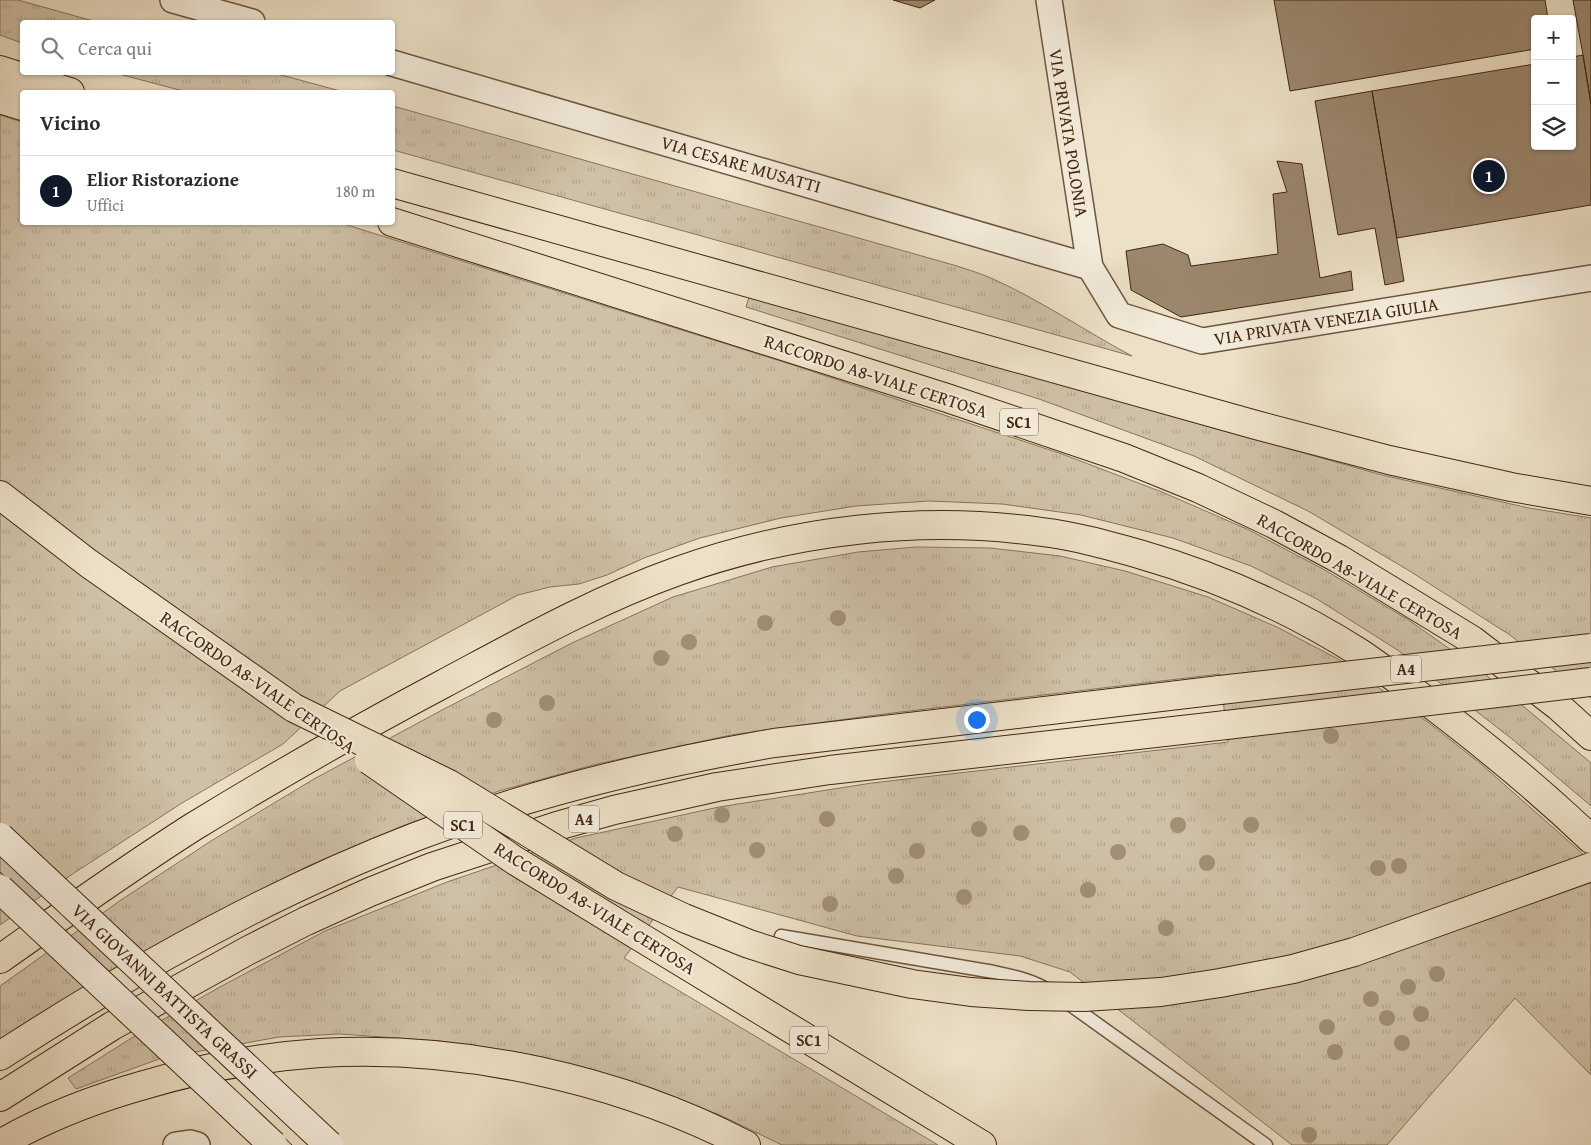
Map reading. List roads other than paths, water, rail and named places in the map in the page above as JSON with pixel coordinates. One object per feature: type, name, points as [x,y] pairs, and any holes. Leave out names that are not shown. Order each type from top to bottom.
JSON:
[{"type":"highway","points":[[0,70],[64,90]]},
{"type":"highway","points":[[0,99],[20,105]]},
{"type":"highway","points":[[395,184],[1294,435],[1389,460],[1511,487],[1591,501]]},
{"type":"highway","name":"RACCORDO A8-VIALE CERTOSA","points":[[395,223],[956,401],[1124,458],[1198,488],[1274,524],[1338,559],[1472,640],[1558,706],[1591,736]]},
{"type":"highway","name":"RACCORDO A8-VIALE CERTOSA","points":[[0,495],[88,563],[514,860],[982,1145]]},
{"type":"highway","points":[[0,959],[102,888],[215,814],[407,703],[560,621],[638,586],[680,570],[723,557],[778,543],[862,530],[908,527],[996,527],[1076,537],[1113,546],[1197,572],[1227,584],[1271,603],[1360,653],[1448,716],[1521,776],[1591,839]]},
{"type":"highway","name":"A4","points":[[0,1056],[165,956],[293,890],[414,838],[488,811],[663,764],[774,743],[1591,648]]},
{"type":"highway","name":"A4","points":[[0,1097],[112,1026],[306,921],[432,867],[557,826],[666,798],[771,778],[1591,682]]},
{"type":"highway","points":[[294,708],[449,784],[616,886],[684,918],[749,944],[800,960],[912,984],[971,992],[1084,997],[1161,992],[1293,969],[1354,952],[1591,867]]},
{"type":"highway","points":[[0,1144],[70,1110],[124,1090],[167,1078],[212,1067],[279,1058],[319,1053],[364,1052],[468,1059],[592,1084],[674,1112],[746,1145]]},
{"type":"main road","name":"VIA GIOVANNI BATTISTA GRASSI","points":[[0,837],[329,1145]]},
{"type":"main road","points":[[0,889],[274,1145]]},
{"type":"street","points":[[173,0],[245,20]]},
{"type":"street","name":"VIA PRIVATA POLONIA","points":[[1049,0],[1090,267]]},
{"type":"street","name":"VIA CESARE MUSATTI","points":[[395,63],[1090,267]]},
{"type":"street","name":"VIA PRIVATA VENEZIA GIULIA","points":[[1090,267],[1119,315],[1202,341],[1591,278]]},
{"type":"street","points":[[176,1145],[197,1145]]},
{"type":"lane","points":[[781,936],[994,972],[1019,977],[1037,984],[1055,993],[1266,1145]]},
{"type":"tram line","points":[[0,853],[312,1145]]},
{"type":"tram line","points":[[0,872],[292,1145]]},
{"type":"place","name":"Elior Ristorazione","points":[[1489,176]]}]
